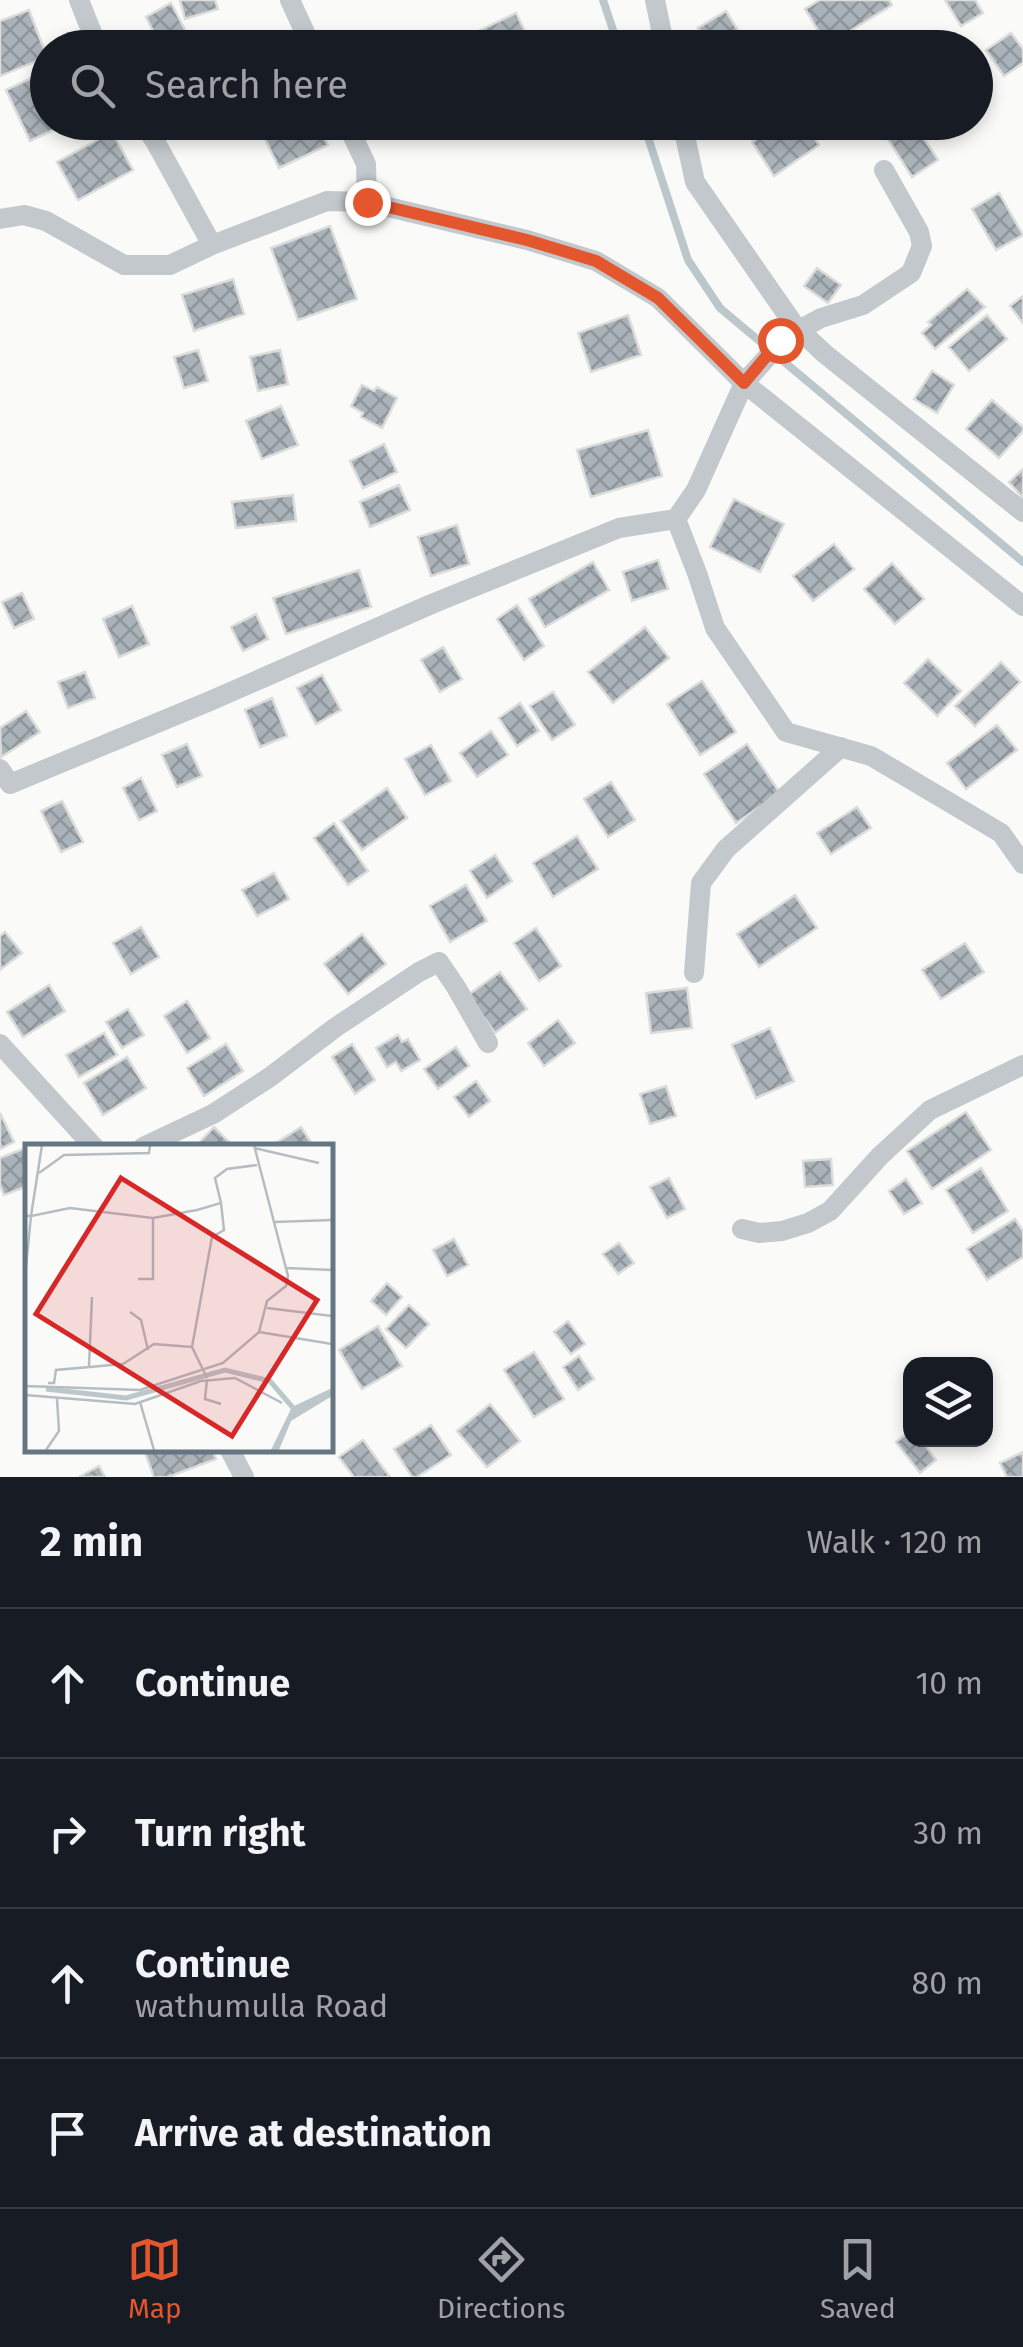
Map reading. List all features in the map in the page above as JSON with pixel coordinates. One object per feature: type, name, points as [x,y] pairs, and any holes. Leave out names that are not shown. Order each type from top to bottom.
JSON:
[{"type":"street","points":[[79,0],[91,30]]},
{"type":"street","points":[[290,0],[304,30]]},
{"type":"street","points":[[654,0],[661,30]]},
{"type":"street","points":[[153,140],[212,245]]},
{"type":"street","points":[[355,140],[366,164],[367,202]]},
{"type":"street","points":[[686,140],[695,182],[791,332],[1023,512]]},
{"type":"street","points":[[0,770],[10,784],[619,528],[676,519],[696,490],[744,383],[791,332],[863,305],[911,274],[922,246],[919,232],[884,170]]},
{"type":"street","points":[[0,220],[24,215],[46,220],[124,264],[170,265],[327,201],[367,202],[527,240],[596,261],[658,298],[744,383],[1023,606]]},
{"type":"street","points":[[676,519],[715,628],[786,732],[871,756],[1002,833],[1023,864]]},
{"type":"street","points":[[694,973],[701,883],[726,849],[840,747]]},
{"type":"street","points":[[149,1144],[213,1114],[336,1027],[439,962],[488,1043]]},
{"type":"street","points":[[0,1044],[91,1144]]},
{"type":"street","points":[[742,1229],[759,1233],[808,1224],[830,1211],[880,1156],[930,1110],[1023,1065]]},
{"type":"street","points":[[231,1452],[244,1477]]},
{"type":"building","points":[[180,0],[215,0],[218,9],[185,19]]},
{"type":"building","points":[[820,0],[889,0],[892,5],[851,30],[818,30],[805,9]]},
{"type":"building","points":[[945,0],[975,0],[983,13],[961,26]]},
{"type":"building","points":[[171,3],[185,30],[153,30],[146,17]]},
{"type":"building","points":[[29,10],[37,30],[30,30],[30,64],[0,76],[0,21]]},
{"type":"building","points":[[726,11],[738,30],[699,30]]},
{"type":"building","points":[[516,13],[524,30],[481,30]]},
{"type":"building","points":[[1011,33],[1023,49],[1023,63],[1004,76],[993,60],[993,45]]},
{"type":"building","points":[[30,79],[32,140],[30,141],[6,90]]},
{"type":"building","points":[[97,140],[116,140],[133,170],[78,200],[57,162]]},
{"type":"building","points":[[266,140],[326,140],[328,145],[279,168]]},
{"type":"building","points":[[816,140],[819,145],[774,176],[752,142]]},
{"type":"building","points":[[888,140],[925,140],[938,160],[912,177]]},
{"type":"building","points":[[999,193],[1023,235],[996,250],[972,209]]},
{"type":"building","points":[[330,226],[357,299],[298,320],[271,248]]},
{"type":"building","points":[[817,268],[841,285],[828,303],[804,286]]},
{"type":"building","points":[[233,279],[244,314],[194,331],[182,295]]},
{"type":"building","points":[[967,289],[985,307],[935,349],[922,333],[931,325],[928,322]]},
{"type":"building","points":[[1023,296],[1023,323],[1010,306]]},
{"type":"building","points":[[628,315],[641,355],[591,372],[578,333]]},
{"type":"building","points":[[987,315],[1007,339],[969,371],[949,347]]},
{"type":"building","points":[[198,350],[208,381],[184,388],[174,357]]},
{"type":"building","points":[[280,350],[288,384],[258,391],[250,357]]},
{"type":"building","points":[[932,371],[954,385],[937,413],[914,399]]},
{"type":"building","points":[[362,385],[374,391],[377,387],[397,398],[382,428],[361,417],[363,413],[351,406]]},
{"type":"building","points":[[992,400],[1023,427],[999,458],[966,429]]},
{"type":"building","points":[[281,406],[298,445],[262,459],[246,421]]},
{"type":"building","points":[[648,430],[662,476],[591,497],[577,450]]},
{"type":"building","points":[[384,444],[397,472],[363,488],[350,461]]},
{"type":"building","points":[[1023,469],[1023,498],[1009,482]]},
{"type":"building","points":[[399,485],[410,510],[370,527],[360,502]]},
{"type":"building","points":[[293,495],[296,521],[236,528],[232,502]]},
{"type":"building","points":[[734,499],[784,524],[760,572],[710,547]]},
{"type":"building","points":[[457,525],[469,564],[431,576],[418,537]]},
{"type":"building","points":[[834,544],[854,569],[813,601],[793,576]]},
{"type":"building","points":[[658,560],[668,589],[632,601],[623,572]]},
{"type":"building","points":[[593,562],[609,590],[545,627],[529,599]]},
{"type":"building","points":[[892,563],[924,599],[895,624],[864,589]]},
{"type":"building","points":[[359,570],[371,607],[286,634],[273,598]]},
{"type":"building","points":[[22,593],[34,619],[14,628],[2,602]]},
{"type":"building","points":[[517,605],[544,646],[524,660],[497,619]]},
{"type":"building","points":[[132,606],[149,644],[119,657],[103,619]]},
{"type":"building","points":[[256,614],[268,639],[243,651],[231,627]]},
{"type":"building","points":[[645,627],[669,658],[613,703],[588,672]]},
{"type":"building","points":[[443,647],[462,679],[440,692],[421,660]]},
{"type":"building","points":[[928,659],[961,691],[937,716],[904,683]]},
{"type":"building","points":[[1001,662],[1020,682],[975,726],[955,706]]},
{"type":"building","points":[[85,672],[95,698],[68,708],[58,682]]},
{"type":"building","points":[[322,675],[341,710],[316,724],[297,688]]},
{"type":"building","points":[[702,681],[736,732],[700,755],[667,704]]},
{"type":"building","points":[[553,692],[575,725],[552,740],[530,706]]},
{"type":"building","points":[[272,698],[287,736],[260,747],[245,710]]},
{"type":"building","points":[[520,703],[539,731],[517,746],[499,718]]},
{"type":"building","points":[[26,711],[40,732],[1,757],[0,728]]},
{"type":"building","points":[[997,725],[1017,750],[966,789],[947,763]]},
{"type":"building","points":[[491,731],[508,755],[477,777],[460,753]]},
{"type":"building","points":[[187,744],[202,776],[177,787],[162,755]]},
{"type":"building","points":[[747,744],[780,793],[736,823],[704,774]]},
{"type":"building","points":[[431,745],[451,781],[425,795],[405,759]]},
{"type":"building","points":[[141,778],[157,811],[139,820],[123,788]]},
{"type":"building","points":[[611,782],[635,820],[608,837],[584,799]]},
{"type":"building","points":[[387,788],[407,818],[362,850],[341,821]]},
{"type":"building","points":[[62,801],[83,842],[61,852],[41,811]]},
{"type":"building","points":[[857,807],[871,828],[831,854],[817,833]]},
{"type":"building","points":[[334,823],[368,871],[348,885],[314,838]]},
{"type":"building","points":[[577,836],[598,869],[553,897],[533,863]]},
{"type":"building","points":[[495,855],[512,881],[487,898],[470,871]]},
{"type":"building","points":[[274,873],[289,899],[257,916],[242,890]]},
{"type":"building","points":[[466,885],[487,921],[450,942],[430,906]]},
{"type":"building","points":[[795,895],[817,928],[759,967],[737,934]]},
{"type":"building","points":[[141,927],[159,957],[131,974],[113,943]]},
{"type":"building","points":[[536,928],[561,966],[539,981],[514,943]]},
{"type":"building","points":[[5,932],[22,953],[0,970],[0,936]]},
{"type":"building","points":[[362,934],[386,964],[348,994],[324,964]]},
{"type":"building","points":[[965,943],[984,972],[941,999],[922,970]]},
{"type":"building","points":[[500,972],[527,1009],[495,1033],[468,995]]},
{"type":"building","points":[[49,985],[65,1011],[23,1037],[7,1012]]},
{"type":"building","points":[[687,988],[692,1028],[651,1033],[646,993]]},
{"type":"building","points":[[187,1001],[210,1038],[187,1053],[164,1016]]},
{"type":"building","points":[[128,1009],[144,1035],[122,1048],[106,1022]]},
{"type":"building","points":[[558,1020],[575,1043],[544,1066],[528,1043]]},
{"type":"building","points":[[770,1028],[794,1081],[756,1098],[732,1045]]},
{"type":"building","points":[[104,1033],[117,1055],[79,1077],[66,1055]]},
{"type":"building","points":[[398,1035],[402,1042],[408,1039],[420,1060],[401,1071],[396,1062],[387,1067],[376,1048]]},
{"type":"building","points":[[226,1044],[243,1071],[204,1096],[187,1068]]},
{"type":"building","points":[[352,1044],[375,1080],[355,1094],[332,1057]]},
{"type":"building","points":[[456,1047],[469,1066],[438,1089],[424,1069]]},
{"type":"building","points":[[127,1057],[146,1088],[103,1115],[84,1083]]},
{"type":"building","points":[[476,1081],[490,1101],[469,1117],[454,1097]]},
{"type":"building","points":[[666,1086],[676,1116],[650,1124],[640,1094]]},
{"type":"building","points":[[966,1112],[991,1150],[932,1189],[907,1151]]},
{"type":"building","points":[[0,1113],[14,1142],[0,1149]]},
{"type":"building","points":[[214,1127],[231,1144],[198,1144]]},
{"type":"building","points":[[301,1127],[312,1144],[276,1144]]},
{"type":"building","points":[[25,1148],[25,1187],[4,1195],[0,1158]]},
{"type":"building","points":[[831,1159],[833,1185],[805,1187],[803,1161]]},
{"type":"building","points":[[981,1168],[1008,1211],[973,1233],[946,1190]]},
{"type":"building","points":[[669,1178],[685,1209],[667,1218],[650,1187]]},
{"type":"building","points":[[906,1179],[922,1203],[904,1214],[889,1191]]},
{"type":"building","points":[[1015,1219],[1023,1231],[1023,1257],[987,1280],[967,1249]]},
{"type":"building","points":[[454,1239],[468,1265],[447,1276],[433,1250]]},
{"type":"building","points":[[619,1243],[634,1263],[618,1274],[603,1254]]},
{"type":"building","points":[[387,1283],[402,1297],[386,1315],[371,1301]]},
{"type":"building","points":[[409,1305],[429,1324],[406,1348],[386,1329]]},
{"type":"building","points":[[568,1321],[585,1344],[571,1354],[554,1332]]},
{"type":"building","points":[[378,1326],[402,1366],[362,1389],[339,1350]]},
{"type":"building","points":[[534,1352],[564,1399],[534,1417],[504,1370]]},
{"type":"building","points":[[579,1356],[594,1379],[578,1390],[563,1367]]},
{"type":"building","points":[[490,1404],[520,1441],[487,1467],[457,1431]]},
{"type":"building","points":[[431,1425],[451,1455],[412,1477],[394,1449]]},
{"type":"building","points":[[903,1436],[903,1447],[926,1447],[936,1460],[920,1473],[896,1442]]},
{"type":"building","points":[[363,1440],[390,1477],[354,1477],[339,1457]]},
{"type":"building","points":[[145,1452],[213,1452],[216,1459],[168,1477],[154,1477]]},
{"type":"building","points":[[1023,1452],[1023,1477],[1007,1477],[1000,1463]]},
{"type":"building","points":[[99,1466],[105,1477],[79,1477]]},
{"type":"waterway","points":[[603,0],[613,30]]},
{"type":"waterway","points":[[649,140],[688,260],[720,308],[1023,562]]},
{"type":"route","points":[[367,202],[527,240],[596,261],[658,298],[744,383],[780,340]]}]
